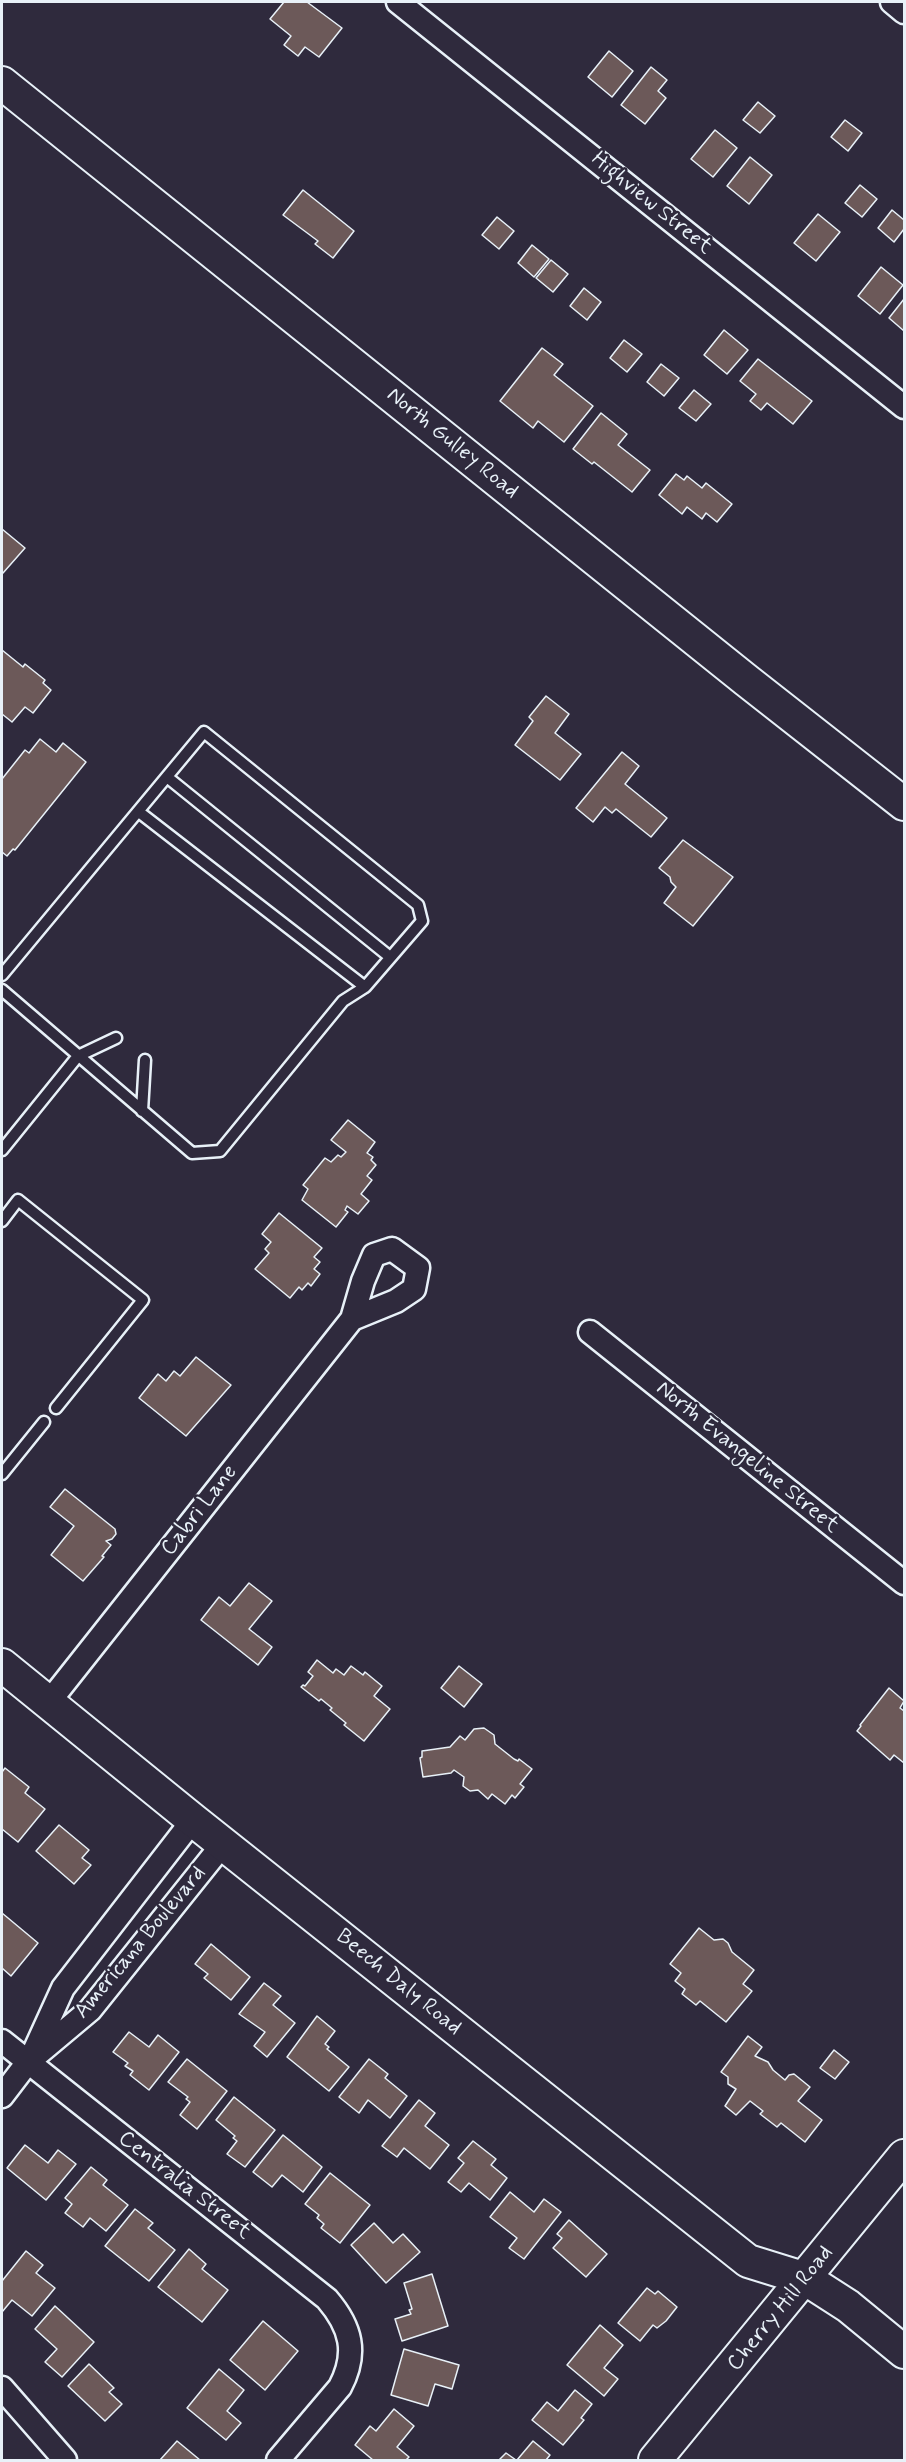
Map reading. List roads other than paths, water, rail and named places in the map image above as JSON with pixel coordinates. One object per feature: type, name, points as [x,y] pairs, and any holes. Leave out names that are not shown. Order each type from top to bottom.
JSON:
[{"type":"main road","name":"North Gulley Road","points":[[2,83],[904,804]]},
{"type":"main road","name":"Beech Daly Road","points":[[2,1665],[193,1821],[748,2261],[806,2278],[848,2306],[904,2352]]},
{"type":"main road","name":"Cherry Hill Road","points":[[655,2460],[904,2156]]},
{"type":"street","name":"Highview Street","points":[[398,2],[904,407]]},
{"type":"street","points":[[892,2],[904,12]]},
{"type":"street","name":"Cabri Lane","points":[[49,1702],[352,1319]]},
{"type":"street","name":"North Evangeline Street","points":[[590,1332],[904,1583]]},
{"type":"street","name":"Americana Boulevard","points":[[2,2096],[28,2062],[63,1988],[193,1821]]},
{"type":"street","name":"Americana Boulevard","points":[[28,2062],[90,2010],[224,1844]]},
{"type":"street","name":"Centralia Street","points":[[2,2041],[327,2299],[340,2314],[350,2342],[350,2361],[340,2387],[278,2460]]},
{"type":"street","points":[[2,2388],[65,2460]]},
{"type":"lane","points":[[2,975],[204,732],[418,904],[422,921],[365,987],[343,1001],[220,1151],[192,1153],[2,990]]},
{"type":"lane","points":[[167,777],[390,957]]},
{"type":"lane","points":[[139,812],[365,987]]},
{"type":"lane","points":[[2,1150],[78,1056],[116,1038]]},
{"type":"lane","points":[[142,1111],[145,1060]]},
{"type":"lane","points":[[2,1221],[18,1200],[143,1300],[56,1408]]},
{"type":"lane","points":[[2,1474],[44,1422]]}]
